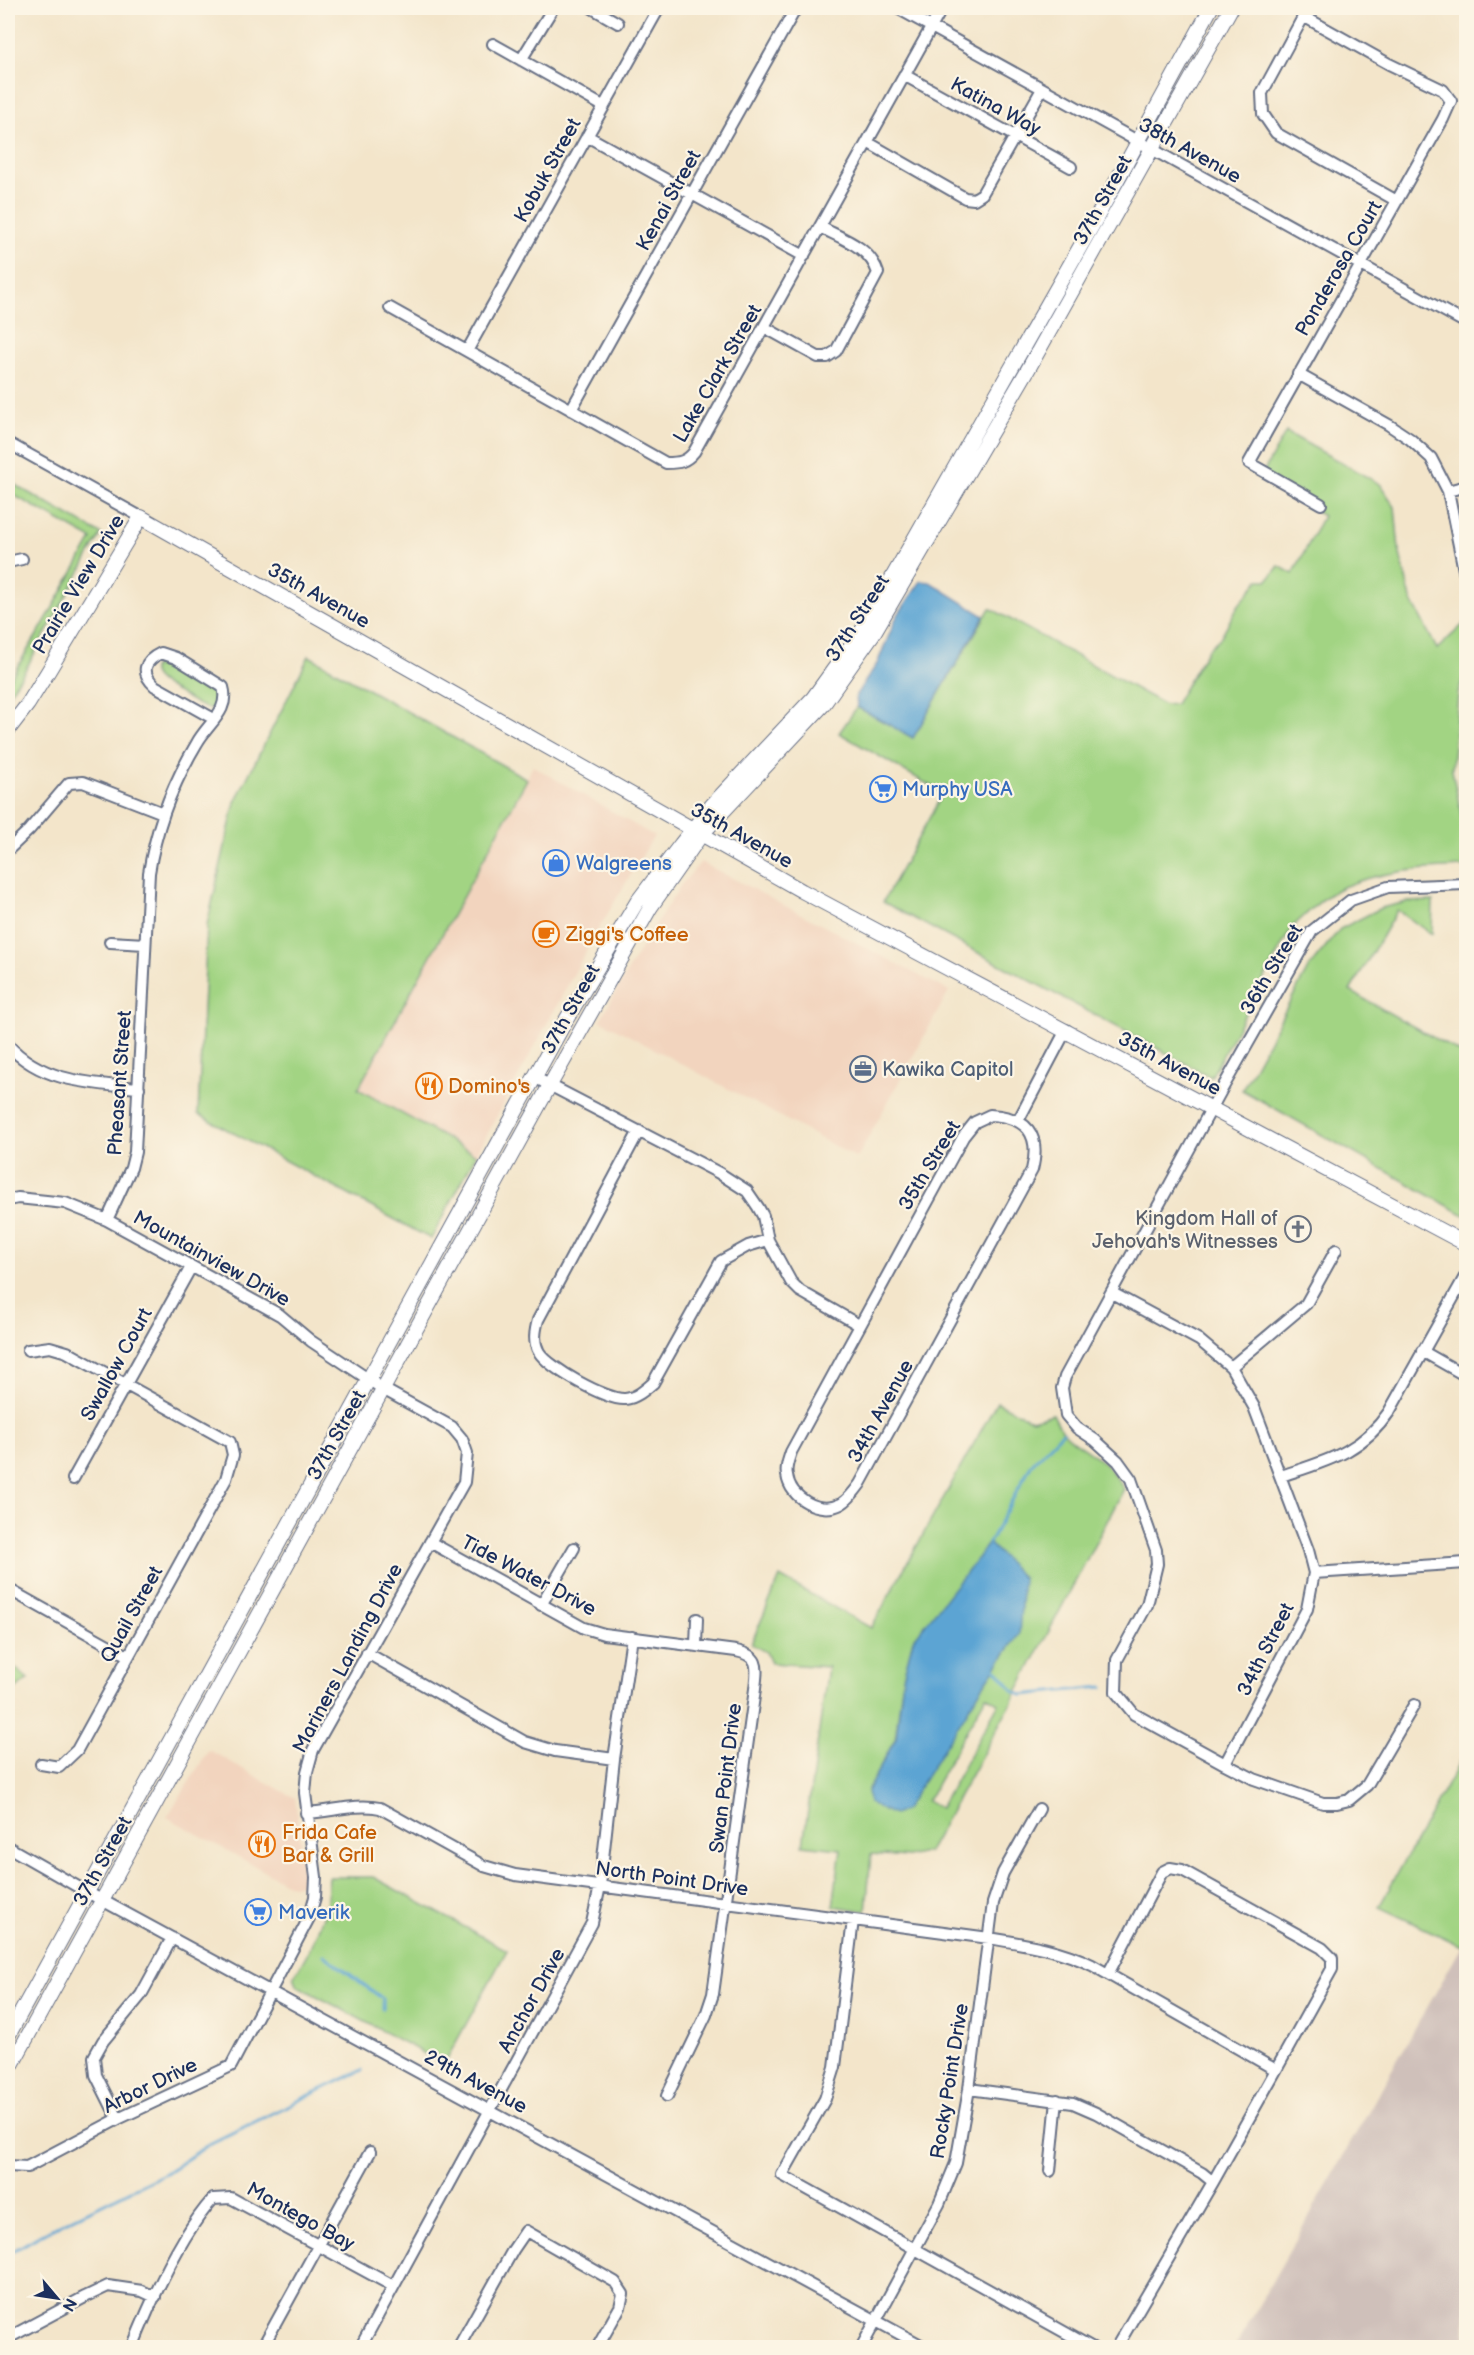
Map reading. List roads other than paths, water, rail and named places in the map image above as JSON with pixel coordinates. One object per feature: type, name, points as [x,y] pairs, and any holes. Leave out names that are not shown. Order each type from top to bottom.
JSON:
[{"type":"main road","name":"37th Street","points":[[8,2072],[550,1085],[650,908],[712,805],[813,698],[863,629],[1138,143],[1211,8]]},
{"type":"main road","name":"37th Street","points":[[8,2036],[534,1077],[637,902],[696,832],[824,705],[873,633],[1021,383],[1231,8]]},
{"type":"main road","name":"35th Avenue","points":[[141,517],[696,832],[1467,1244]]},
{"type":"main road","name":"Prairie View Drive","points":[[8,730],[28,704],[141,517]]},
{"type":"street","points":[[521,60],[554,8]]},
{"type":"street","points":[[592,8],[618,23]]},
{"type":"street","name":"Kobuk Street","points":[[467,351],[659,8]]},
{"type":"street","name":"Kenai Street","points":[[571,410],[796,8]]},
{"type":"street","name":"38th Avenue","points":[[897,8],[1138,143],[1465,318]]},
{"type":"street","name":"Lake Clark Street","points":[[390,308],[666,463],[688,460],[942,8]]},
{"type":"street","points":[[1306,12],[1262,93],[1263,114],[1276,133],[1396,201]]},
{"type":"street","name":"Ponderosa Court","points":[[1306,12],[1389,64],[1443,90],[1450,101],[1249,463],[1321,504]]},
{"type":"street","points":[[493,44],[603,106]]},
{"type":"street","name":"Katina Way","points":[[904,75],[1071,167]]},
{"type":"street","points":[[867,142],[964,198],[974,199],[982,194],[1042,89]]},
{"type":"street","points":[[587,136],[804,256]]},
{"type":"street","points":[[764,327],[818,357],[827,357],[836,351],[878,273],[868,253],[820,226]]},
{"type":"street","points":[[1298,375],[1410,439],[1431,458],[1448,491],[1467,580]]},
{"type":"street","name":"35th Avenue","points":[[8,442],[141,517]]},
{"type":"street","points":[[1448,491],[1467,486]]},
{"type":"street","points":[[8,562],[22,560]]},
{"type":"street","name":"Pheasant Street","points":[[107,1220],[131,1168],[135,1152],[149,873],[153,845],[163,813],[198,741],[225,705],[226,695],[224,687],[168,655],[161,652],[151,658],[145,669],[147,679],[155,686],[214,719]]},
{"type":"street","points":[[8,850],[29,830],[69,783],[83,782],[163,813]]},
{"type":"street","name":"36th Street","points":[[1213,1107],[1312,931],[1351,900],[1388,887],[1467,884]]},
{"type":"street","points":[[110,942],[145,944]]},
{"type":"street","points":[[1018,1121],[1066,1030]]},
{"type":"street","points":[[8,1046],[30,1065],[51,1076],[139,1088]]},
{"type":"street","points":[[534,1077],[719,1173],[745,1189],[763,1216],[768,1240],[785,1273],[800,1291],[859,1325]]},
{"type":"street","points":[[1213,1107],[1065,1377],[1062,1388],[1066,1415],[1077,1428],[1095,1440],[1118,1461],[1131,1479],[1156,1550],[1157,1564],[1147,1605],[1117,1660],[1116,1692],[1134,1714],[1225,1764],[1254,1779],[1323,1803],[1349,1800],[1367,1785],[1414,1705]]},
{"type":"street","name":"35th Street","points":[[859,1325],[967,1131],[975,1122],[990,1115],[1006,1116],[1018,1121]]},
{"type":"street","name":"34th Avenue","points":[[859,1325],[790,1452],[787,1466],[787,1476],[792,1489],[798,1496],[821,1508],[841,1504],[860,1484],[1016,1202],[1032,1170],[1036,1149],[1029,1131],[1018,1121]]},
{"type":"street","points":[[639,1131],[538,1320],[535,1342],[539,1353],[547,1362],[616,1398],[626,1399],[640,1394],[653,1383],[721,1261],[748,1246],[768,1240]]},
{"type":"street","name":"Mountainview Drive","points":[[8,1200],[18,1198],[65,1203],[107,1220],[280,1315],[311,1341],[370,1378],[383,1389]]},
{"type":"street","points":[[1231,1367],[1306,1304],[1336,1250]]},
{"type":"street","name":"Swallow Court","points":[[73,1479],[190,1267]]},
{"type":"street","points":[[1112,1293],[1199,1340],[1231,1367],[1254,1407],[1281,1476],[1343,1454],[1368,1437],[1389,1412],[1467,1275]]},
{"type":"street","points":[[28,1350],[50,1347],[67,1352],[126,1384]]},
{"type":"street","points":[[1422,1351],[1467,1376]]},
{"type":"street","name":"Quail Street","points":[[41,1764],[59,1767],[77,1750],[226,1479],[234,1455],[230,1442],[126,1384]]},
{"type":"street","name":"Mariners Landing Drive","points":[[271,1991],[309,1918],[315,1897],[316,1877],[306,1813],[307,1772],[313,1750],[464,1482],[467,1453],[462,1439],[452,1427],[383,1389]]},
{"type":"street","name":"34th Street","points":[[1225,1764],[1307,1609],[1314,1573],[1281,1476]]},
{"type":"street","name":"Tide Water Drive","points":[[430,1542],[584,1628],[604,1634],[747,1653],[754,1659]]},
{"type":"street","points":[[541,1605],[574,1548]]},
{"type":"street","points":[[1314,1573],[1467,1563]]},
{"type":"street","points":[[8,1589],[128,1656]]},
{"type":"street","points":[[696,1645],[697,1619]]},
{"type":"street","name":"Anchor Drive","points":[[360,2348],[592,1923],[600,1886],[614,1759],[632,1637]]},
{"type":"street","points":[[367,1653],[525,1742],[555,1751],[614,1759]]},
{"type":"street","name":"Swan Point Drive","points":[[667,2096],[706,2015],[718,1969],[755,1689],[757,1667],[754,1659]]},
{"type":"street","name":"North Point Drive","points":[[306,1813],[349,1806],[368,1805],[380,1808],[483,1866],[515,1875],[989,1938],[1047,1948],[1077,1958],[1108,1974],[1276,2070]]},
{"type":"street","name":"Rocky Point Drive","points":[[861,2348],[948,2185],[956,2163],[969,2089],[997,1886],[1039,1809]]},
{"type":"street","name":"29th Avenue","points":[[8,1847],[926,2348]]},
{"type":"street","points":[[1108,1974],[1162,1872],[1170,1868],[1182,1870],[1322,1948],[1332,1958],[1332,1969],[1213,2182],[1116,2348]]},
{"type":"street","points":[[853,1920],[835,2067],[830,2086],[782,2175],[1093,2348]]},
{"type":"street","points":[[118,2119],[96,2075],[94,2057],[103,2041],[141,1995],[172,1938]]},
{"type":"street","name":"Arbor Drive","points":[[8,2166],[27,2168],[118,2119],[231,2066],[271,1991]]},
{"type":"street","points":[[969,2089],[1073,2103],[1202,2173],[1213,2182]]},
{"type":"street","points":[[1050,2171],[1057,2100]]},
{"type":"street","points":[[262,2348],[370,2152]]},
{"type":"street","name":"Montego Bay","points":[[132,2348],[155,2297],[196,2218],[213,2199],[231,2198],[393,2286]]},
{"type":"street","points":[[458,2348],[526,2231],[615,2282],[623,2294],[620,2307],[597,2348]]},
{"type":"street","points":[[8,2338],[108,2286],[142,2291],[155,2297]]},
{"type":"water","points":[[921,581],[930,582],[984,616],[913,738],[857,707],[856,695],[877,664],[897,616]]},
{"type":"water","points":[[989,1543],[1023,1578],[1019,1634],[981,1689],[905,1810],[894,1815],[869,1803],[867,1791],[896,1738],[903,1678],[913,1640]]},
{"type":"waterway","points":[[989,1543],[1031,1465],[1063,1432]]},
{"type":"waterway","points":[[995,1668],[1014,1691],[1021,1695],[1103,1687]]},
{"type":"waterway","points":[[324,1955],[383,1999],[383,2009]]},
{"type":"waterway","points":[[8,2254],[53,2228],[166,2173],[211,2143],[362,2070]]},
{"type":"place","name":"Murphy USA","points":[[883,789]]},
{"type":"place","name":"Walgreens","points":[[556,863]]},
{"type":"place","name":"Ziggi's Coffee","points":[[546,934]]},
{"type":"place","name":"Kawika Capitol","points":[[863,1069]]},
{"type":"place","name":"Domino's","points":[[429,1086]]},
{"type":"place","name":"Kingdom Hall of Jehovah's Witnesses","points":[[1298,1229]]},
{"type":"place","name":"Frida Cafe Bar & Grill","points":[[262,1844]]},
{"type":"place","name":"Maverik","points":[[258,1912]]}]
